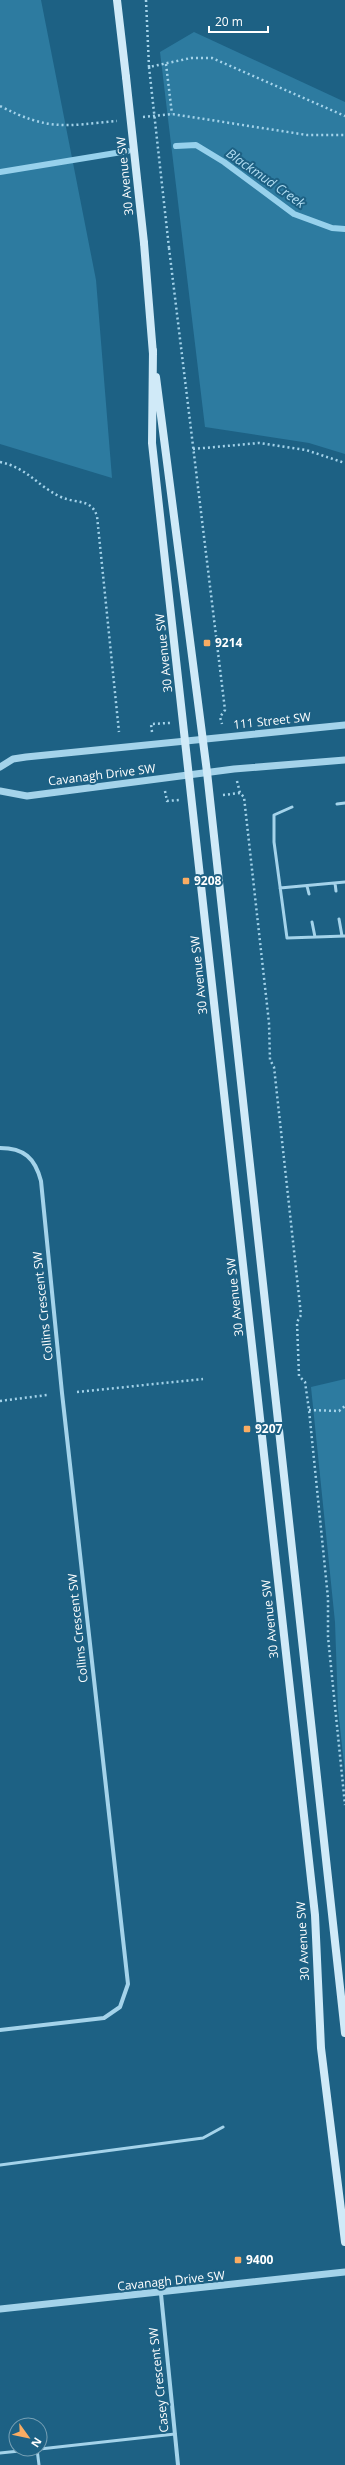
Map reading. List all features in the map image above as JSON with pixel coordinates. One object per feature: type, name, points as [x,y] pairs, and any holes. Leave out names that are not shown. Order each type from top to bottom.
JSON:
[{"type":"main road","name":"30 Avenue SW","points":[[118,0],[144,243],[153,350],[207,772],[345,2033]]},
{"type":"main road","name":"30 Avenue SW","points":[[153,350],[152,443],[190,774],[315,1915],[322,2048],[345,2242]]},
{"type":"street","name":"111 Street SW","points":[[202,739],[345,725]]},
{"type":"street","name":"Cavanagh Drive SW","points":[[0,767],[13,759],[26,757],[186,742],[202,739]]},
{"type":"street","points":[[207,772],[345,760]]},
{"type":"street","name":"Cavanagh Drive SW","points":[[0,791],[27,796],[207,772]]},
{"type":"street","name":"Collins Crescent SW","points":[[0,1148],[17,1149],[26,1153],[37,1168],[41,1181],[62,1393],[128,1984],[120,2007],[104,2018],[0,2030]]},
{"type":"street","name":"Cavanagh Drive SW","points":[[0,2310],[161,2294],[345,2272]]},
{"type":"street","name":"Casey Crescent SW","points":[[161,2294],[178,2465]]},
{"type":"lane","points":[[337,804],[345,804]]},
{"type":"lane","points":[[292,807],[274,815],[274,842],[287,938],[343,936],[339,919]]},
{"type":"lane","points":[[280,888],[345,882]]},
{"type":"lane","points":[[335,883],[336,891]]},
{"type":"lane","points":[[307,886],[309,894]]},
{"type":"lane","points":[[312,922],[315,937]]},
{"type":"lane","points":[[0,2165],[202,2138],[223,2127]]},
{"type":"lane","points":[[48,2448],[175,2434]]},
{"type":"path","points":[[146,0],[149,66],[225,710],[220,717]]},
{"type":"path","points":[[149,66],[166,64],[191,58],[212,58],[345,116]]},
{"type":"path","points":[[166,64],[172,114]]},
{"type":"path","points":[[0,106],[30,121],[47,125],[65,126],[119,120]]},
{"type":"path","points":[[142,118],[172,114],[307,135],[345,135]]},
{"type":"path","points":[[193,449],[259,443],[306,450],[345,463]]},
{"type":"path","points":[[0,462],[25,470],[53,493],[64,499],[90,504],[94,509],[97,516],[120,732]]},
{"type":"path","points":[[151,724],[155,745]]},
{"type":"path","points":[[162,779],[168,801]]},
{"type":"path","points":[[240,793],[244,797],[269,1023],[270,1060],[274,1067],[301,1315],[296,1322],[299,1376],[305,1382],[309,1410],[345,1805]]},
{"type":"path","points":[[77,1392],[203,1380]]},
{"type":"path","points":[[0,1401],[47,1395]]},
{"type":"path","points":[[309,1410],[339,1411],[345,1406]]},
{"type":"shaded area","points":[[0,0],[41,0],[96,280],[112,478],[0,444]]},
{"type":"shaded area","points":[[194,32],[345,102],[345,454],[309,443],[205,427],[160,52]]},
{"type":"shaded area","points":[[345,1379],[345,1773],[338,1709],[335,1622],[311,1387]]},
{"type":"waterway","name":"Blackmud Creek","points":[[176,146],[196,145],[224,162],[294,214],[332,228],[345,229]]},
{"type":"waterway","name":"Blackmud Creek","points":[[0,172],[128,151]]},
{"type":"place","name":"9214","points":[[207,643]]},
{"type":"place","name":"9208","points":[[186,881]]},
{"type":"place","name":"9207","points":[[247,1429]]},
{"type":"place","name":"9400","points":[[238,2260]]}]
